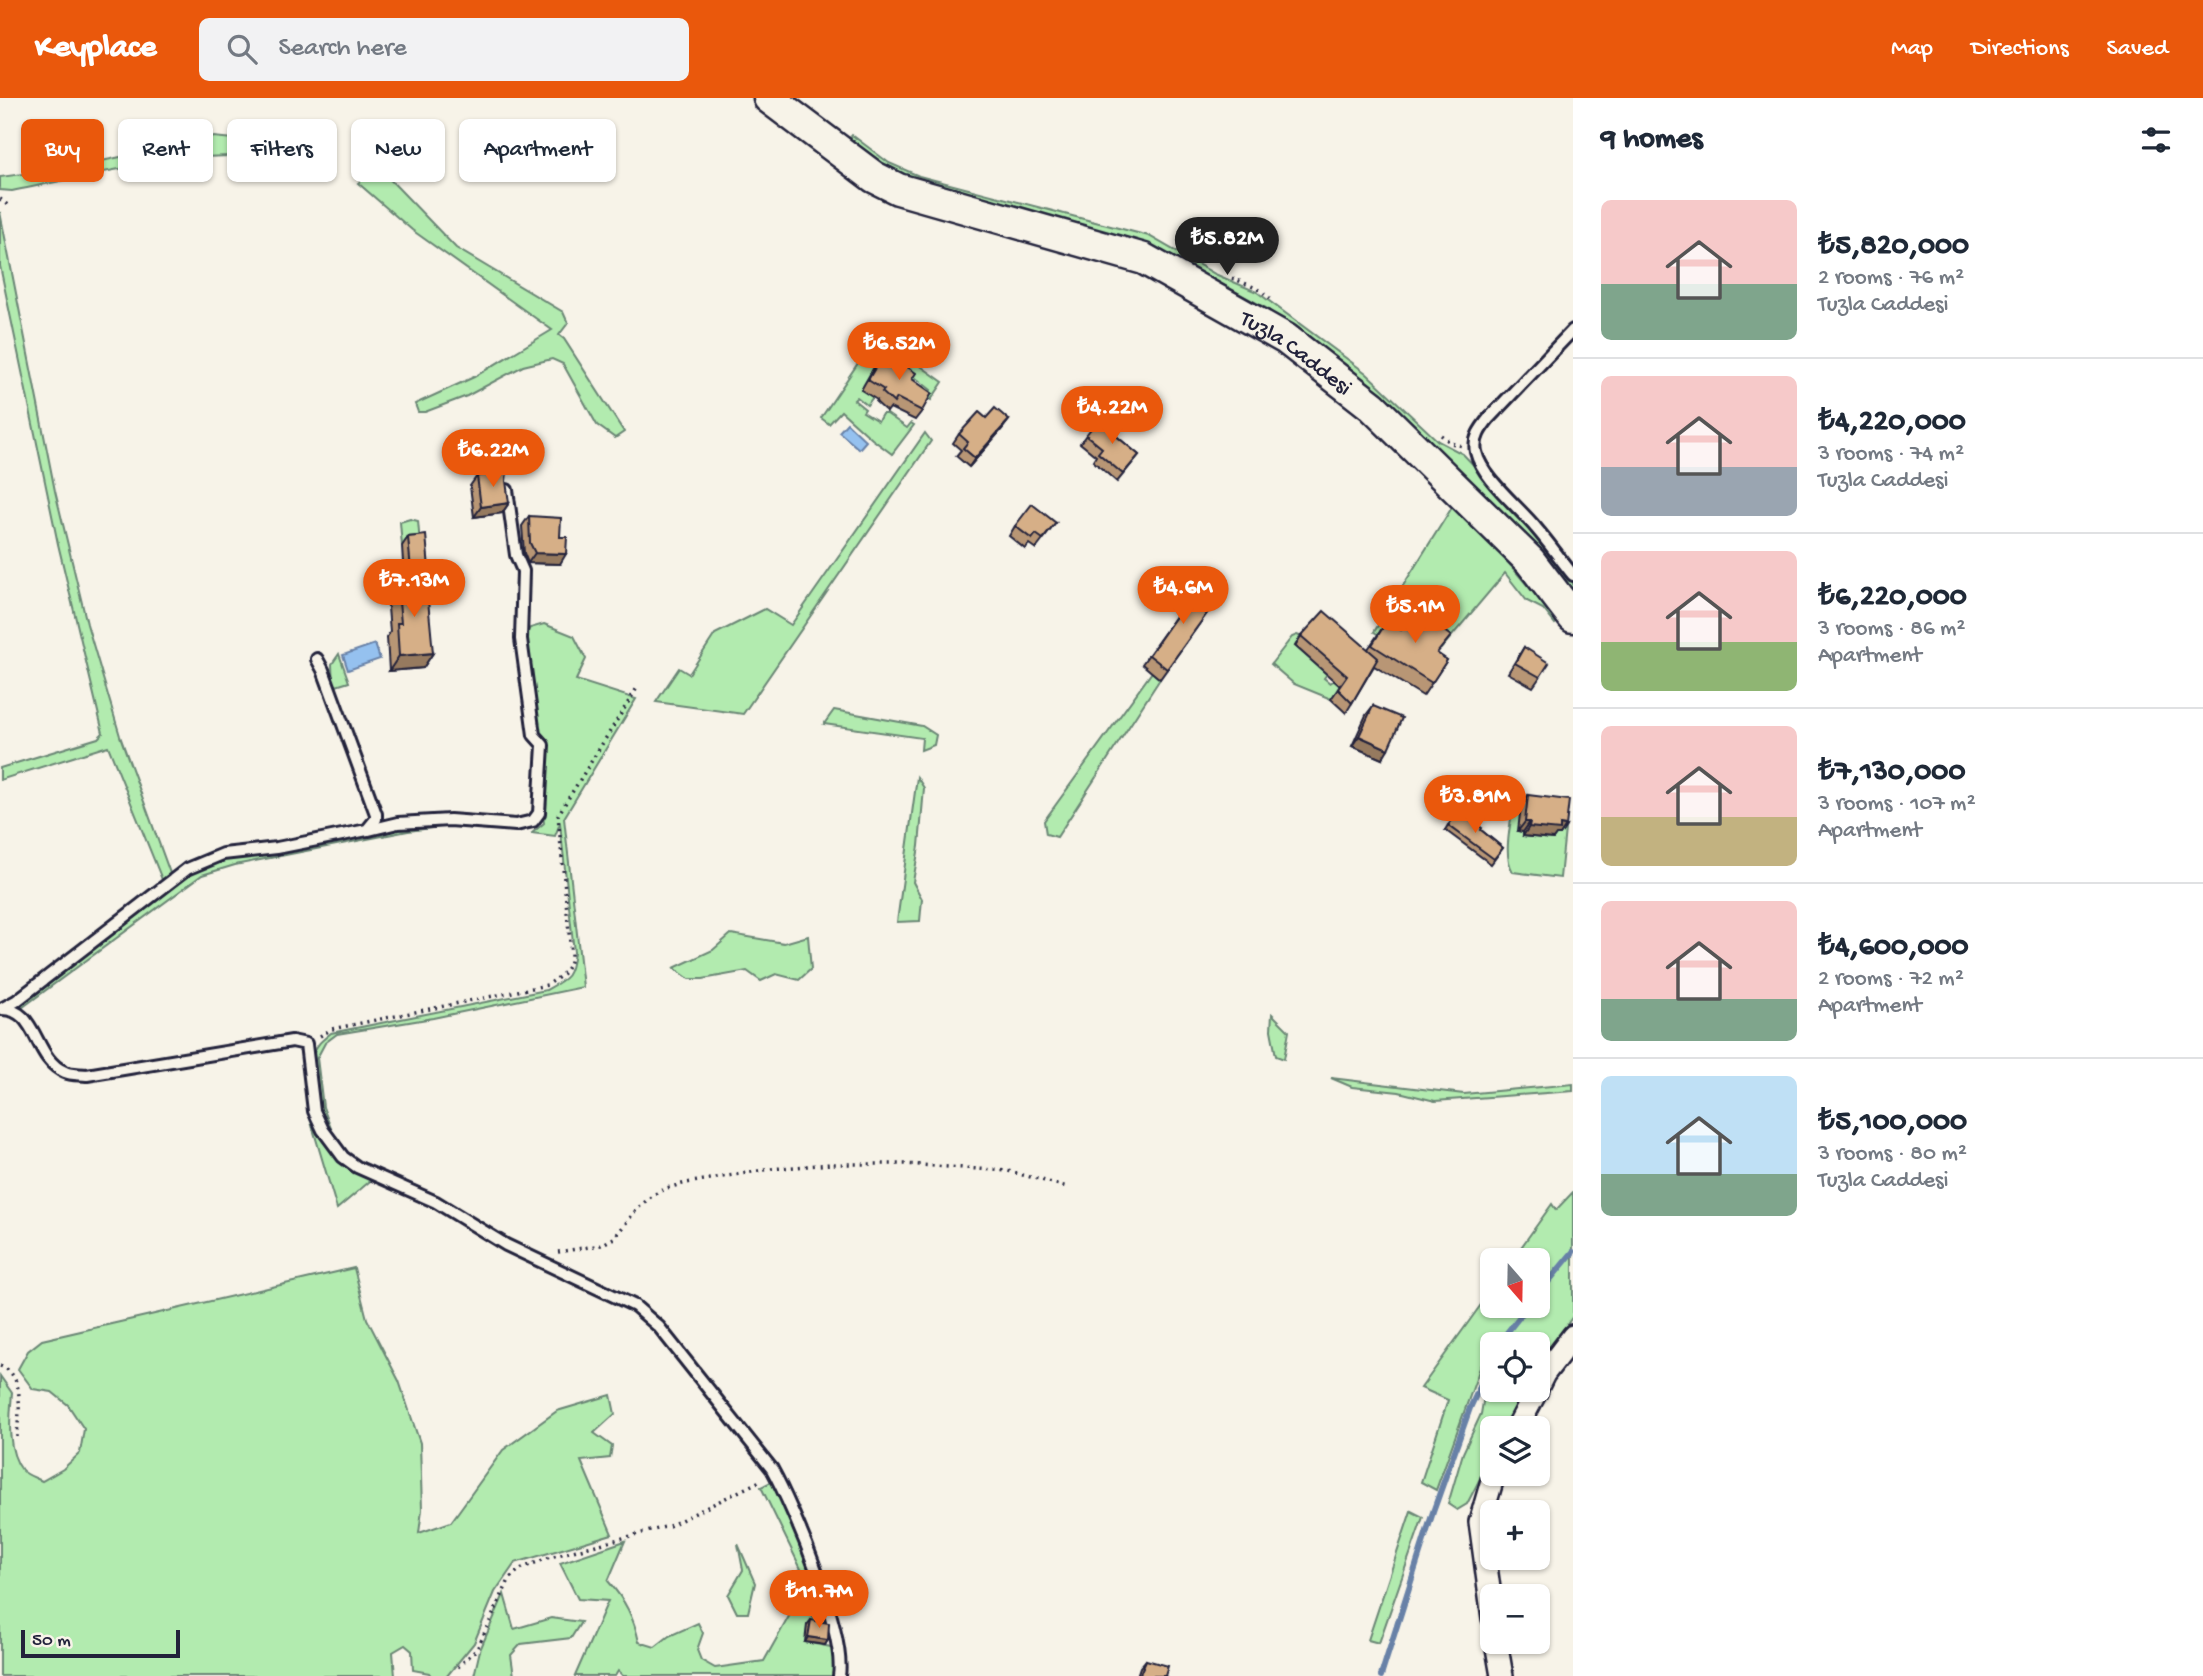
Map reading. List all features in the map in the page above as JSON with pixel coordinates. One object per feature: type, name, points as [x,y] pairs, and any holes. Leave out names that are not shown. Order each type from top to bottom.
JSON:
[{"type":"main road","name":"Tuzla Caddesi","points":[[769,98],[874,177],[898,189],[1144,259],[1286,339],[1372,406],[1530,561],[1573,617]]},
{"type":"street","points":[[1550,1366],[1573,1336]]},
{"type":"street","points":[[1488,1584],[1480,1522],[1490,1486]]},
{"type":"street","points":[[1498,1654],[1502,1676]]},
{"type":"lane","points":[[1573,330],[1489,418],[1479,430],[1475,441],[1481,464],[1536,527],[1573,575]]},
{"type":"lane","points":[[1,1009],[16,1001],[187,869],[223,855],[277,848],[398,823],[450,820],[516,825],[533,821],[539,813],[543,745],[534,735],[521,639],[523,571],[516,555],[507,489]]},
{"type":"lane","points":[[317,659],[376,814],[376,820],[367,830]]},
{"type":"lane","points":[[1,1009],[13,1010],[24,1018],[32,1027],[45,1057],[67,1073],[87,1075],[292,1041],[306,1044],[314,1111],[323,1130],[343,1157],[358,1167],[436,1202],[506,1245],[635,1306],[660,1327],[775,1474],[821,1587],[837,1640],[839,1676]]},
{"type":"path","points":[[0,199],[9,206]]},
{"type":"path","points":[[306,1044],[332,1029],[526,990],[547,985],[564,974],[570,964],[571,954],[558,815],[637,688]]},
{"type":"path","points":[[530,1255],[601,1245],[614,1238],[636,1209],[667,1188],[770,1169],[831,1164],[918,1165],[1008,1171],[1067,1187]]},
{"type":"path","points":[[0,1366],[6,1368],[16,1380],[19,1400],[17,1437]]},
{"type":"path","points":[[458,1667],[477,1649],[510,1578],[520,1569],[550,1557],[669,1526],[775,1474]]},
{"type":"green space","points":[[852,135],[889,163],[919,176],[1149,236],[1215,274],[1257,292],[1366,373],[1438,441],[1463,454],[1534,529],[1573,580],[1573,608],[1392,406],[1266,308],[1146,243],[1130,243],[916,186],[845,143]]},
{"type":"green space","points":[[213,137],[227,138],[226,156],[213,157]]},
{"type":"green space","points":[[118,158],[118,169],[104,172],[104,161]]},
{"type":"green space","points":[[21,174],[21,182],[55,182],[12,191],[0,190],[0,177]]},
{"type":"green space","points":[[392,182],[456,248],[563,312],[568,323],[559,335],[624,432],[615,438],[597,425],[563,364],[552,359],[523,366],[467,396],[425,412],[418,412],[415,404],[474,377],[552,330],[412,230],[358,183]]},
{"type":"green space","points":[[0,212],[55,491],[87,624],[120,736],[171,876],[163,882],[108,746],[0,780],[0,768],[98,738],[103,733],[58,544],[0,266]]},
{"type":"green space","points":[[877,335],[943,382],[931,400],[927,397],[931,390],[916,378],[912,382],[862,389],[873,397],[867,405],[857,397],[854,400],[865,409],[863,412],[878,421],[882,414],[887,414],[907,428],[911,423],[914,425],[892,454],[841,411],[829,424],[821,418]]},
{"type":"green space","points":[[925,433],[931,441],[743,714],[656,702],[679,668],[689,674],[715,634],[765,609],[791,625]]},
{"type":"green space","points":[[1456,501],[1538,598],[1564,615],[1555,624],[1543,609],[1527,601],[1505,573],[1441,649],[1406,624],[1392,643],[1374,632]]},
{"type":"green space","points":[[410,519],[418,521],[420,544],[417,545],[416,536],[407,537],[407,546],[402,546],[400,522]]},
{"type":"green space","points":[[544,624],[574,636],[586,659],[576,680],[636,699],[564,818],[583,987],[433,1018],[337,1034],[325,1043],[317,1058],[323,1107],[332,1131],[351,1157],[334,1141],[328,1131],[320,1110],[316,1087],[314,1053],[331,1033],[546,990],[570,972],[574,952],[560,823],[555,836],[532,833],[544,823],[542,809],[546,741],[537,734],[523,639],[530,628]]},
{"type":"green space","points":[[1292,637],[1302,637],[1295,646],[1327,674],[1324,678],[1330,683],[1335,680],[1341,684],[1331,699],[1294,684],[1271,664]]},
{"type":"green space","points":[[339,654],[349,682],[333,687],[332,664]]},
{"type":"green space","points":[[1152,672],[1160,679],[1057,837],[1046,834],[1044,821]]},
{"type":"green space","points":[[834,710],[922,726],[936,735],[934,745],[921,750],[922,738],[824,724]]},
{"type":"green space","points":[[917,777],[924,788],[913,882],[922,899],[920,921],[897,922]]},
{"type":"green space","points":[[1521,805],[1567,810],[1560,878],[1513,872],[1508,858],[1509,834],[1512,811],[1520,812]]},
{"type":"green space","points":[[463,824],[408,831],[235,865],[202,875],[23,1007],[17,1003],[203,866],[221,860],[304,848],[401,825]]},
{"type":"green space","points":[[731,934],[784,943],[808,936],[811,969],[799,980],[776,974],[761,981],[747,971],[689,979],[674,968],[713,950]]},
{"type":"green space","points":[[1272,1014],[1289,1031],[1284,1059],[1276,1056],[1271,1030]]},
{"type":"green space","points":[[1331,1078],[1464,1094],[1573,1084],[1573,1091],[1435,1101],[1399,1092],[1352,1087]]},
{"type":"green space","points":[[311,1122],[324,1134],[339,1157],[375,1177],[337,1209]]},
{"type":"green space","points":[[1573,1192],[1573,1316],[1550,1349],[1550,1332],[1480,1332],[1480,1368],[1436,1490],[1421,1482],[1448,1400],[1421,1388],[1480,1306],[1480,1318],[1550,1318],[1550,1248],[1521,1248],[1552,1204],[1556,1210]]},
{"type":"green space","points":[[354,1268],[367,1319],[399,1381],[420,1443],[422,1510],[419,1533],[451,1522],[503,1450],[557,1411],[611,1395],[615,1414],[594,1433],[612,1446],[610,1458],[581,1461],[612,1534],[515,1563],[495,1592],[474,1643],[447,1676],[431,1676],[429,1673],[413,1670],[412,1651],[405,1645],[393,1652],[395,1676],[0,1676],[0,1376],[12,1393],[10,1433],[13,1453],[24,1472],[42,1481],[63,1469],[80,1453],[84,1429],[68,1405],[52,1392],[33,1389],[18,1369],[28,1351],[42,1340]]},
{"type":"green space","points":[[1483,1402],[1518,1402],[1511,1416],[1480,1416]]},
{"type":"green space","points":[[1480,1416],[1480,1478],[1467,1504],[1457,1510],[1448,1504],[1463,1453]]},
{"type":"green space","points":[[775,1480],[818,1589],[808,1609],[819,1627],[805,1642],[831,1647],[836,1659],[834,1676],[623,1676],[618,1671],[615,1676],[575,1676],[608,1601],[578,1599],[560,1563],[625,1541],[608,1581],[628,1610],[639,1642],[655,1647],[669,1636],[698,1623],[703,1633],[697,1650],[701,1660],[715,1668],[764,1661],[792,1611],[794,1573],[801,1569],[761,1487]]},
{"type":"green space","points":[[1411,1511],[1423,1517],[1379,1643],[1368,1640]]},
{"type":"green space","points":[[738,1544],[755,1583],[748,1613],[737,1613],[728,1595],[743,1570]]},
{"type":"green space","points":[[504,1594],[514,1629],[551,1618],[581,1622],[571,1638],[521,1644],[511,1655],[514,1676],[474,1676],[480,1650]]},
{"type":"water","points":[[847,423],[866,441],[859,449],[839,432]]},
{"type":"water","points":[[375,644],[380,659],[348,670],[343,655]]},
{"type":"building","points":[[885,351],[916,373],[912,379],[932,393],[922,411],[897,398],[894,403],[882,392],[884,390],[868,380]]},
{"type":"building","points":[[995,408],[1009,420],[975,458],[963,448],[968,442],[959,434],[979,412],[986,418]]},
{"type":"building","points":[[1100,417],[1116,431],[1114,434],[1139,455],[1123,474],[1098,453],[1102,448],[1086,435]]},
{"type":"building","points":[[507,472],[509,503],[481,507],[477,476]]},
{"type":"building","points":[[1032,504],[1056,523],[1043,539],[1036,534],[1032,539],[1015,526]]},
{"type":"building","points":[[529,516],[561,518],[560,537],[567,537],[566,554],[535,553],[530,543]]},
{"type":"building","points":[[426,535],[429,568],[411,570],[408,537]]},
{"type":"building","points":[[426,579],[433,653],[399,656],[397,623],[401,623],[397,581]]},
{"type":"building","points":[[1199,584],[1218,598],[1167,669],[1149,655]]},
{"type":"building","points":[[1415,610],[1451,636],[1437,653],[1447,660],[1432,683],[1372,645],[1387,621],[1401,630]]},
{"type":"building","points":[[1324,611],[1378,658],[1352,703],[1338,689],[1347,676],[1301,636]]},
{"type":"building","points":[[1524,647],[1549,663],[1540,677],[1515,663]]},
{"type":"building","points":[[1373,706],[1402,718],[1388,749],[1359,736]]},
{"type":"building","points":[[1528,795],[1569,800],[1566,826],[1560,825],[1560,830],[1529,827],[1530,822],[1525,822]]},
{"type":"building","points":[[1459,812],[1482,828],[1481,830],[1503,848],[1494,859],[1448,825]]},
{"type":"building","points":[[811,1620],[829,1623],[828,1640],[808,1637]]},
{"type":"building","points":[[1146,1660],[1168,1666],[1165,1676],[1139,1676]]},
{"type":"waterway","points":[[1550,1280],[1573,1252]]},
{"type":"waterway","points":[[1507,1332],[1518,1318]]},
{"type":"waterway","points":[[1381,1676],[1433,1512],[1480,1387]]}]
